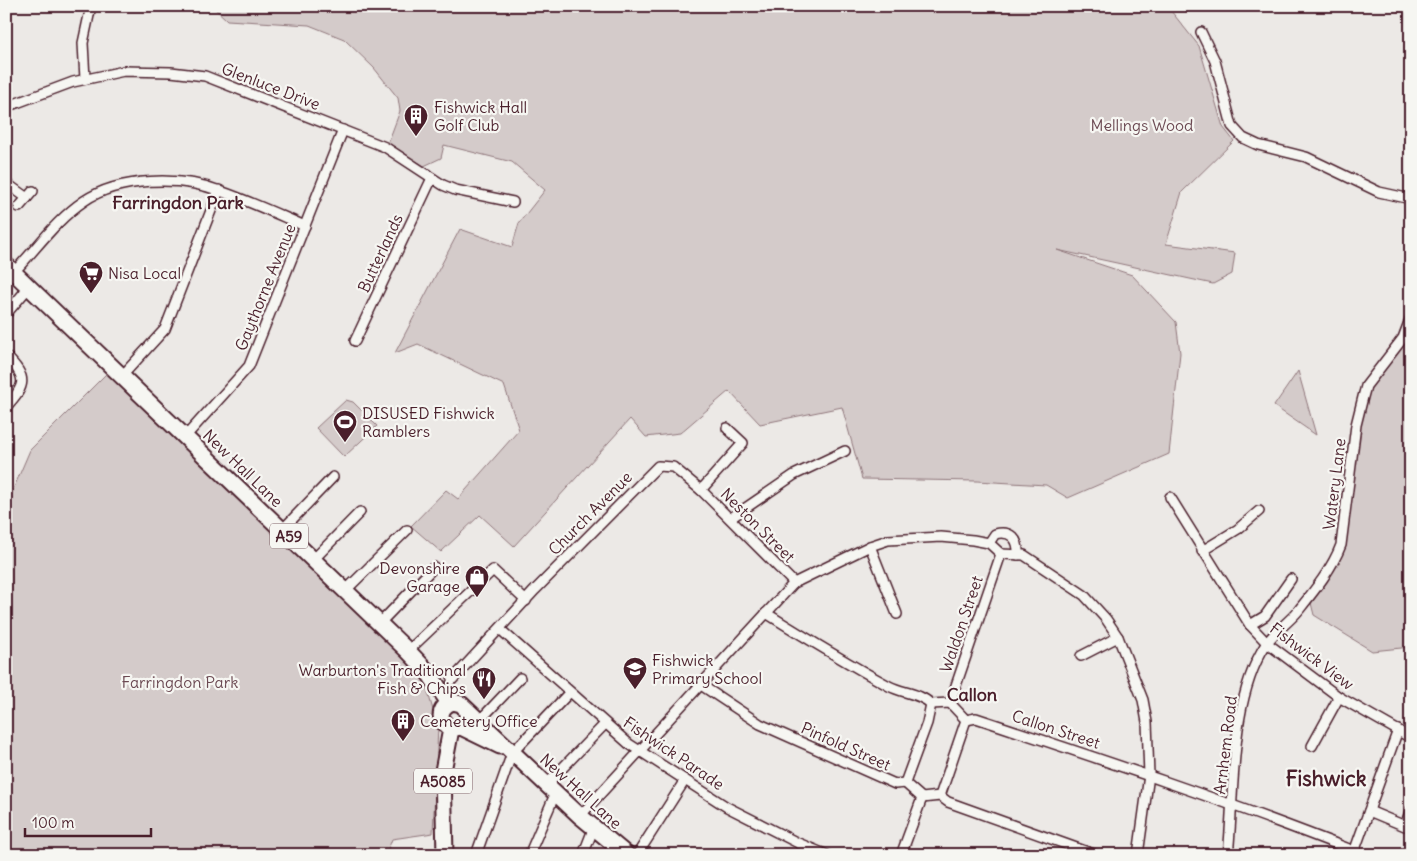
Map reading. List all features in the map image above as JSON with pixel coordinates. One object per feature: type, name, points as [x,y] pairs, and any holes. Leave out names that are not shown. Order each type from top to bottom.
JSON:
[{"type":"highway","name":"New Hall Lane","points":[[10,269],[408,651],[428,672],[449,703],[458,702],[465,722],[512,753],[552,788],[580,816],[627,855]]},
{"type":"highway","points":[[449,703],[442,709],[441,717],[444,724],[465,722]]},
{"type":"highway","name":"A5085","points":[[445,855],[443,772],[465,722]]},
{"type":"street","points":[[86,79],[83,43],[91,6]]},
{"type":"street","points":[[1201,32],[1215,61],[1232,126],[1243,138],[1258,145],[1306,157],[1379,192],[1411,199]]},
{"type":"street","name":"Glenluce Drive","points":[[6,108],[36,95],[86,79],[124,71],[171,72],[205,76],[385,147],[432,178],[456,190],[513,202]]},
{"type":"street","name":"Gaythorne Avenue","points":[[185,436],[249,366],[343,130]]},
{"type":"street","name":"Butterlands","points":[[355,342],[432,178]]},
{"type":"street","points":[[10,269],[91,196],[116,187],[145,181],[178,182],[219,190],[305,226]]},
{"type":"street","points":[[6,186],[9,185],[30,194],[19,207]]},
{"type":"street","points":[[122,376],[165,329],[219,190]]},
{"type":"street","points":[[6,314],[29,287]]},
{"type":"street","name":"Watery Lane","points":[[1267,643],[1297,611],[1335,560],[1341,545],[1356,425],[1362,397],[1366,386],[1403,338],[1411,317]]},
{"type":"street","points":[[6,356],[19,369],[23,378],[22,386],[6,407]]},
{"type":"street","points":[[701,490],[743,442],[727,428]]},
{"type":"street","points":[[731,518],[794,474],[845,451]]},
{"type":"street","name":"Church Avenue","points":[[452,680],[658,466],[673,467],[701,490]]},
{"type":"street","points":[[282,530],[333,477]]},
{"type":"street","name":"Neston Street","points":[[701,490],[794,583]]},
{"type":"street","name":"Fishwick View","points":[[1170,497],[1250,625],[1267,643],[1339,697],[1411,738]]},
{"type":"street","points":[[1202,551],[1238,529],[1259,511]]},
{"type":"street","points":[[313,560],[360,512]]},
{"type":"street","points":[[345,592],[407,530]]},
{"type":"street","points":[[989,543],[995,534],[1008,533],[1013,536],[1018,545],[1018,555]]},
{"type":"street","points":[[580,816],[794,583],[810,573],[888,540],[942,537],[989,543],[1001,554],[1024,555],[1084,595],[1106,619],[1118,637],[1143,700],[1147,722],[1149,775],[1138,855]]},
{"type":"street","points":[[870,546],[897,614]]},
{"type":"street","name":"Waldon Street","points":[[950,703],[1001,554]]},
{"type":"street","points":[[379,624],[434,567]]},
{"type":"street","points":[[408,651],[494,570],[526,601]]},
{"type":"street","points":[[1250,625],[1265,616],[1291,580]]},
{"type":"street","points":[[766,613],[824,650],[892,687],[926,699],[931,704],[950,703],[966,720],[940,796]]},
{"type":"street","name":"Fishwick Parade","points":[[501,630],[605,724],[639,751],[727,807],[798,844],[827,855]]},
{"type":"street","points":[[1081,656],[1118,637]]},
{"type":"street","name":"Arnhem Road","points":[[1228,855],[1234,776],[1243,706],[1254,666],[1267,643]]},
{"type":"street","points":[[465,722],[520,678]]},
{"type":"street","name":"Pinfold Street","points":[[701,685],[760,724],[895,784],[905,783],[922,798]]},
{"type":"street","points":[[476,855],[512,753],[570,692]]},
{"type":"street","points":[[1312,746],[1339,697]]},
{"type":"street","points":[[905,783],[927,723],[931,704]]},
{"type":"street","name":"Callon Street","points":[[966,720],[976,718],[1149,775],[1232,804],[1353,853]]},
{"type":"street","points":[[529,855],[552,788],[605,724]]},
{"type":"street","points":[[1353,853],[1398,730]]},
{"type":"street","points":[[637,855],[685,780]]},
{"type":"street","points":[[901,855],[922,798],[940,796],[948,802],[1096,855]]},
{"type":"street","points":[[1369,811],[1405,826],[1411,809]]},
{"type":"street","points":[[583,855],[594,827]]},
{"type":"green space","name":"Mellings Wood","points":[[212,6],[1167,6],[1199,46],[1223,127],[1234,141],[1182,192],[1166,244],[1235,253],[1232,274],[1213,284],[1057,250],[1132,275],[1176,322],[1180,353],[1169,454],[1068,498],[1046,485],[977,481],[862,479],[842,407],[760,424],[729,391],[680,433],[646,437],[630,419],[514,546],[480,515],[441,552],[411,526],[446,490],[458,499],[519,430],[504,385],[418,344],[395,353],[460,229],[512,247],[519,223],[545,190],[512,162],[444,145],[441,158],[424,166],[388,143],[400,111],[398,98],[374,68],[344,39],[309,25],[227,20]]},
{"type":"green space","points":[[1399,340],[1411,342],[1411,647],[1372,651],[1314,615],[1309,595],[1335,559],[1366,386]]},
{"type":"green space","points":[[1298,371],[1316,435],[1274,406]]},
{"type":"green space","name":"Farringdon Park","points":[[108,372],[424,678],[438,728],[433,833],[392,839],[386,855],[6,855],[6,506],[30,450]]},
{"type":"green space","name":"DISUSED Fishwick Ramblers","points":[[346,400],[353,402],[377,426],[344,457],[316,428]]},
{"type":"place","name":"Fishwick Hall Golf Club","points":[[416,137]]},
{"type":"place","name":"Nisa Local","points":[[91,294]]},
{"type":"place","name":"DISUSED Fishwick Ramblers","points":[[345,443]]},
{"type":"place","name":"Devonshire Garage","points":[[477,598]]},
{"type":"place","name":"Fishwick Primary School","points":[[635,690]]},
{"type":"place","name":"Warburton's Traditional Fish & Chips","points":[[484,700]]},
{"type":"place","name":"Cemetery Office","points":[[403,742]]},
{"type":"district","name":"Farringdon Park","points":[[178,202]]},
{"type":"district","name":"Callon","points":[[972,694]]},
{"type":"district","name":"Fishwick","points":[[1326,778]]}]
